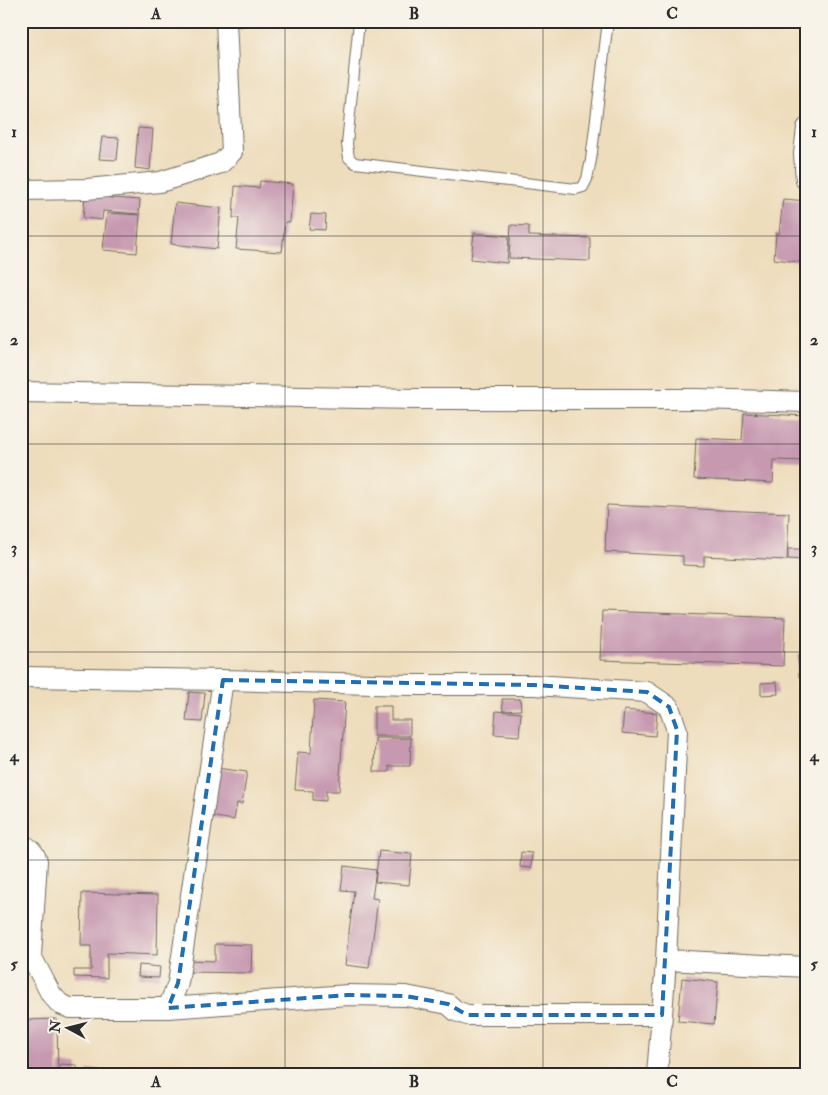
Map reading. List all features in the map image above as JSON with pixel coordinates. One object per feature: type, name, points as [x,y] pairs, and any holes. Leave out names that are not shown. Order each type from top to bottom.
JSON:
[{"type":"street","points":[[21,190],[87,189],[160,182],[221,163],[232,152],[226,21]]},
{"type":"street","points":[[807,128],[804,154],[807,181]]},
{"type":"street","points":[[21,392],[406,399],[697,399],[807,402]]},
{"type":"street","points":[[21,677],[412,685],[534,685],[647,692],[669,707],[677,730],[666,960],[657,1074]]},
{"type":"street","points":[[168,1008],[178,983],[223,680]]},
{"type":"street","points":[[21,844],[28,846],[34,853],[37,862],[31,956],[51,994],[60,1004],[70,1008],[168,1008],[348,995],[377,995],[406,996],[448,1004],[456,1011],[467,1015],[662,1015]]},
{"type":"street","points":[[666,960],[807,967]]},
{"type":"lane","points":[[359,21],[347,144],[349,158],[355,163],[576,189],[583,186],[587,179],[591,160],[608,21]]},
{"type":"highlighted area","points":[[223,680],[534,685],[647,692],[669,707],[677,730],[662,1015],[467,1015],[448,1004],[406,996],[348,995],[168,1008],[178,983]]},
{"type":"building","points":[[233,21],[244,21],[244,26],[234,27]]},
{"type":"building","points":[[138,128],[153,129],[150,170],[135,168]]},
{"type":"building","points":[[102,137],[119,138],[117,160],[99,159]]},
{"type":"building","points":[[260,181],[293,184],[290,222],[285,222],[282,252],[236,249],[239,218],[233,218],[235,186],[259,188]]},
{"type":"building","points":[[85,196],[140,200],[139,214],[103,211],[102,220],[83,218]]},
{"type":"building","points":[[783,199],[807,201],[807,263],[774,259],[776,233],[779,234]]},
{"type":"building","points":[[175,203],[221,208],[217,249],[171,244]]},
{"type":"building","points":[[107,213],[140,215],[137,253],[103,250]]},
{"type":"building","points":[[311,214],[326,215],[325,230],[309,229]]},
{"type":"building","points":[[511,225],[529,226],[529,236],[590,238],[590,261],[509,258]]},
{"type":"building","points":[[474,233],[509,236],[507,263],[471,259]]},
{"type":"building","points":[[744,413],[807,416],[807,461],[774,460],[773,483],[694,479],[696,438],[742,440]]},
{"type":"building","points":[[607,505],[789,513],[787,560],[704,556],[704,566],[683,565],[683,556],[605,552]]},
{"type":"building","points":[[788,549],[806,549],[805,560],[788,559]]},
{"type":"building","points":[[602,611],[785,618],[783,666],[600,660]]},
{"type":"building","points":[[798,655],[807,655],[807,677],[799,677]]},
{"type":"building","points":[[777,682],[778,694],[761,695],[761,683]]},
{"type":"building","points":[[189,692],[205,693],[202,722],[186,721]]},
{"type":"building","points":[[502,699],[520,699],[521,710],[503,711]]},
{"type":"building","points":[[314,700],[345,702],[339,791],[326,791],[326,801],[313,800],[313,791],[295,790],[298,752],[311,753]]},
{"type":"building","points":[[374,706],[391,706],[391,720],[410,720],[410,736],[374,736]]},
{"type":"building","points":[[624,710],[657,713],[655,736],[622,733]]},
{"type":"building","points":[[496,711],[521,713],[519,736],[494,734]]},
{"type":"building","points":[[375,738],[411,738],[410,766],[389,766],[389,772],[374,772]]},
{"type":"building","points":[[216,768],[247,772],[242,804],[237,803],[234,820],[209,816]]},
{"type":"building","points":[[379,851],[412,854],[409,885],[375,882]]},
{"type":"building","points":[[521,852],[532,853],[531,868],[520,867]]},
{"type":"building","points":[[344,866],[376,870],[372,898],[378,899],[369,968],[345,965],[354,891],[341,890]]},
{"type":"building","points":[[82,893],[158,895],[157,955],[107,953],[107,978],[74,977],[74,970],[91,970],[91,946],[81,946]]},
{"type":"building","points":[[215,944],[252,945],[251,973],[188,972],[188,960],[215,961]]},
{"type":"building","points":[[139,965],[160,967],[159,978],[138,977]]},
{"type":"building","points":[[682,978],[718,982],[714,1024],[678,1021]]},
{"type":"building","points":[[21,1011],[25,1011],[26,1029],[21,1029]]},
{"type":"building","points":[[57,1019],[58,1074],[28,1074],[27,1020]]},
{"type":"building","points":[[60,1064],[77,1065],[77,1074],[59,1074]]},
{"type":"building","points":[[88,1070],[109,1072],[109,1074],[87,1074]]}]
